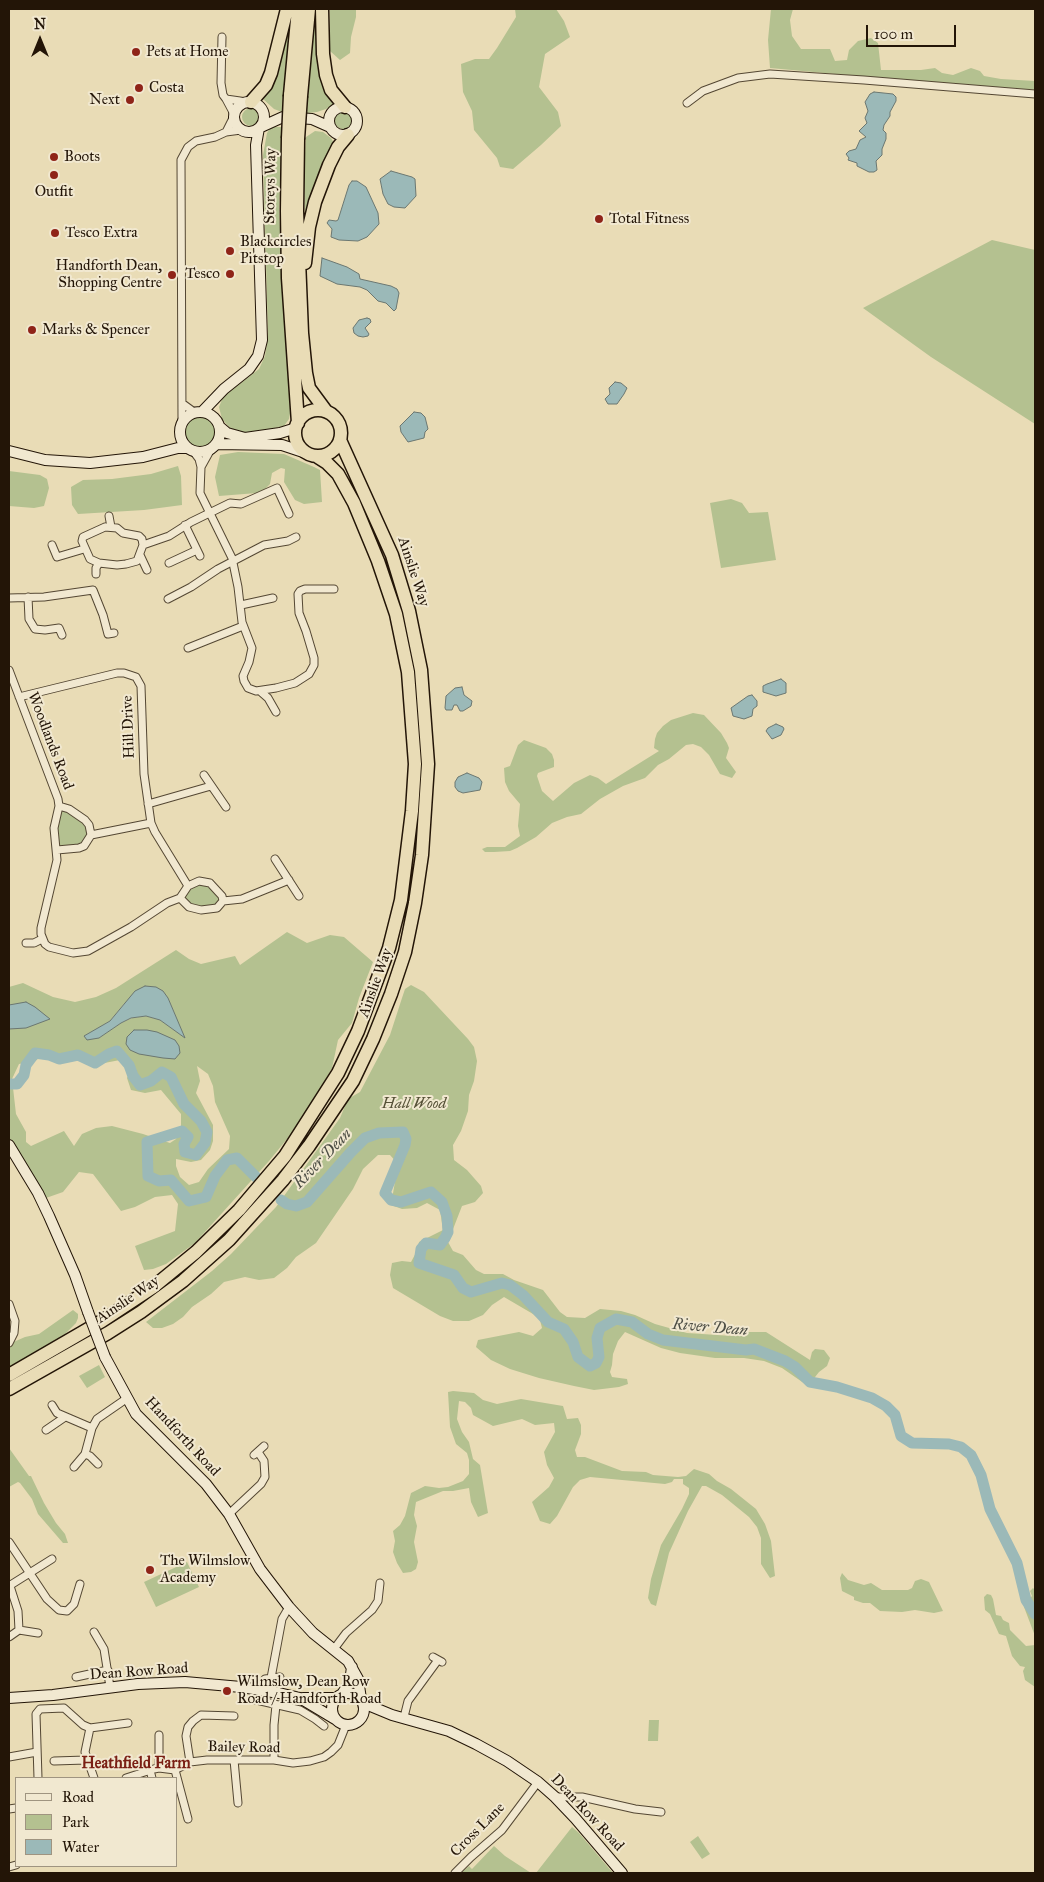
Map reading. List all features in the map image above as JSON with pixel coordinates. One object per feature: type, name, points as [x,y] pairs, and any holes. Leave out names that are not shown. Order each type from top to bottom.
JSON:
[{"type":"highway","points":[[249,102],[266,85],[272,72],[287,9]]},
{"type":"highway","name":"Storeys Way","points":[[297,425],[288,278],[287,211],[293,139],[298,9]]},
{"type":"highway","name":"Storeys Way","points":[[295,96],[309,9]]},
{"type":"highway","points":[[322,9],[323,54],[326,75],[332,90],[345,107]]},
{"type":"highway","points":[[302,333],[305,264],[309,227],[315,202],[329,165],[338,147],[348,135]]},
{"type":"highway","name":"Storeys Way","points":[[293,139],[302,333],[309,388],[326,411]]},
{"type":"highway","points":[[326,411],[336,418],[340,426],[340,440],[335,448],[327,454],[313,455],[302,449],[298,443],[297,425],[303,416],[310,412],[326,411]]},
{"type":"highway","name":"Ainslie Way","points":[[9,1389],[141,1312],[183,1281],[229,1240],[269,1196],[298,1159],[353,1081],[373,1039],[391,994],[405,952],[422,855],[428,764],[423,688],[409,612],[392,555],[340,440]]},
{"type":"highway","name":"Ainslie Way","points":[[9,1375],[102,1321],[152,1288],[196,1252],[239,1210],[285,1156],[338,1073],[361,1023],[389,948],[401,900],[412,811],[414,764],[408,672],[396,614],[378,560],[357,511],[338,474],[327,463],[313,455]]},
{"type":"street","points":[[222,37],[222,90],[236,125],[256,145]]},
{"type":"street","points":[[687,104],[703,91],[729,81],[754,75],[770,74],[1035,94]]},
{"type":"street","points":[[182,421],[198,412],[249,369],[258,356],[262,340],[256,145],[264,117],[263,112],[256,104],[226,99]]},
{"type":"street","points":[[226,132],[239,105],[249,102]]},
{"type":"street","points":[[345,107],[353,112],[357,120],[355,129],[348,135],[335,134],[330,127],[330,115],[336,109],[345,107]]},
{"type":"street","points":[[165,450],[174,442],[179,434],[182,421],[180,251],[181,160],[184,152],[190,144],[196,141],[216,137],[226,132],[252,132],[282,117],[312,119],[330,127]]},
{"type":"street","points":[[201,468],[220,433],[216,397]]},
{"type":"street","points":[[183,404],[198,412],[207,413],[227,433],[245,438],[280,432],[297,425]]},
{"type":"street","points":[[179,434],[181,441],[199,459],[201,468],[200,493],[233,560],[243,626],[252,652],[243,679],[248,688],[260,691],[295,683],[310,674],[314,665],[314,658],[299,613],[298,594],[305,589],[334,589]]},
{"type":"street","points":[[9,451],[45,460],[90,463],[143,457],[165,450],[199,452],[214,447],[276,445],[313,455]]},
{"type":"street","points":[[143,545],[169,536],[186,525],[230,503],[241,504],[277,488],[289,514]]},
{"type":"street","points":[[109,516],[111,526]]},
{"type":"street","points":[[169,563],[198,553],[186,525]]},
{"type":"street","points":[[111,526],[123,533],[138,536],[143,541],[137,560],[126,564],[99,563],[90,559],[84,548],[83,537],[89,533],[111,526]]},
{"type":"street","points":[[168,599],[233,560],[264,545],[288,541],[296,537]]},
{"type":"street","points":[[52,545],[57,557],[84,548]]},
{"type":"street","points":[[140,555],[147,570]]},
{"type":"street","points":[[96,574],[99,563]]},
{"type":"street","points":[[9,598],[28,598],[93,590],[108,634],[114,633]]},
{"type":"street","points":[[28,598],[30,619],[35,629],[60,628],[62,635]]},
{"type":"street","points":[[241,605],[273,598]]},
{"type":"street","points":[[188,648],[243,626]]},
{"type":"street","name":"Woodlands Road","points":[[9,670],[59,806],[54,828],[58,850],[54,875],[42,920],[42,939]]},
{"type":"street","name":"Hill Drive","points":[[20,697],[118,673],[136,677],[141,686],[144,774],[151,823],[188,886]]},
{"type":"street","points":[[260,691],[268,698],[276,712]]},
{"type":"street","points":[[204,775],[226,808]]},
{"type":"street","points":[[148,804],[211,786]]},
{"type":"street","points":[[58,850],[84,846],[91,835],[89,825],[85,820],[69,809],[59,806]]},
{"type":"street","points":[[91,835],[151,823]]},
{"type":"street","points":[[275,859],[299,896]]},
{"type":"street","points":[[180,898],[189,907],[201,910],[216,908],[223,901],[242,899],[289,880]]},
{"type":"street","points":[[26,942],[34,943],[42,939],[49,948],[80,953],[131,927],[157,909],[180,898],[188,886],[199,881],[206,881],[216,888],[223,901]]},
{"type":"street","name":"Handforth Road","points":[[9,1145],[38,1193],[49,1216],[76,1275],[105,1357],[136,1414],[206,1484],[229,1514],[260,1569],[289,1607],[313,1633],[348,1661],[358,1679],[362,1701]]},
{"type":"street","points":[[9,1304],[15,1321],[14,1333],[9,1343]]},
{"type":"street","points":[[74,1468],[85,1454],[96,1418],[126,1398]]},
{"type":"street","points":[[52,1406],[57,1413],[92,1428]]},
{"type":"street","points":[[46,1430],[65,1416]]},
{"type":"street","points":[[229,1514],[261,1484],[265,1477],[264,1461],[256,1454],[264,1446]]},
{"type":"street","points":[[85,1454],[98,1464]]},
{"type":"street","points":[[9,1542],[47,1599],[59,1610],[67,1611],[74,1604],[80,1584]]},
{"type":"street","points":[[19,1630],[18,1611],[10,1586],[52,1559]]},
{"type":"street","points":[[334,1649],[346,1633],[372,1610],[378,1601],[380,1583]]},
{"type":"street","points":[[280,1677],[268,1679],[282,1618],[289,1607]]},
{"type":"street","points":[[9,1637],[19,1630],[38,1633]]},
{"type":"street","points":[[94,1632],[104,1650],[110,1687]]},
{"type":"street","points":[[404,1717],[408,1701],[438,1659]]},
{"type":"street","points":[[339,1696],[353,1694],[362,1701],[364,1712],[360,1721],[346,1725],[335,1719],[332,1707],[339,1696],[350,1682],[352,1667]]},
{"type":"street","points":[[76,1677],[108,1670]]},
{"type":"street","name":"Dean Row Road","points":[[9,1698],[40,1697],[138,1684],[185,1682],[241,1687],[300,1698],[339,1696]]},
{"type":"street","name":"Dean Row Road","points":[[300,1698],[335,1719]]},
{"type":"street","points":[[252,1699],[300,1710],[324,1726]]},
{"type":"street","name":"Dean Row Road","points":[[362,1701],[392,1715]]},
{"type":"street","points":[[274,1760],[276,1705]]},
{"type":"street","points":[[38,1777],[36,1717],[40,1709],[64,1708],[83,1726],[90,1728],[128,1723]]},
{"type":"street","points":[[190,1762],[186,1736],[188,1727],[201,1715],[234,1716]]},
{"type":"street","name":"Dean Row Road","points":[[360,1721],[372,1716],[392,1715],[404,1717],[441,1728],[507,1760],[538,1782],[555,1797],[576,1818],[622,1873]]},
{"type":"street","name":"Bailey Road","points":[[175,1770],[190,1762],[274,1760],[293,1763],[324,1757],[338,1745],[346,1725]]},
{"type":"street","points":[[90,1728],[85,1752],[86,1760],[94,1777]]},
{"type":"street","points":[[159,1735],[159,1768]]},
{"type":"street","points":[[9,1757],[37,1752]]},
{"type":"street","points":[[54,1761],[86,1760]]},
{"type":"street","points":[[234,1760],[238,1804]]},
{"type":"street","points":[[129,1777],[159,1768],[175,1770],[177,1777]]},
{"type":"street","points":[[150,1770],[152,1777]]},
{"type":"street","points":[[178,1781],[188,1819]]},
{"type":"street","name":"Cross Lane","points":[[455,1873],[470,1857],[502,1830],[538,1782]]},
{"type":"street","points":[[555,1797],[582,1797],[640,1810],[661,1812]]},
{"type":"green space","points":[[330,9],[356,9],[350,53],[340,60],[330,51]]},
{"type":"green space","points":[[515,9],[556,9],[564,21],[570,37],[545,54],[539,87],[558,112],[561,126],[513,169],[500,167],[497,158],[474,130],[472,111],[463,92],[461,64],[475,59],[489,59],[516,17]]},
{"type":"green space","points":[[771,9],[793,9],[790,20],[792,36],[801,49],[830,49],[835,61],[847,60],[849,50],[858,41],[871,38],[878,43],[881,70],[935,68],[942,73],[953,75],[971,68],[980,71],[984,76],[1035,81],[1035,90],[770,68],[768,40]]},
{"type":"green space","points":[[313,19],[317,23],[335,103],[326,109],[307,113],[308,75]]},
{"type":"green space","points":[[291,25],[282,112],[274,109],[262,98],[287,28]]},
{"type":"green space","points":[[251,108],[257,111],[260,117],[257,123],[251,126],[245,123],[242,117],[245,111]]},
{"type":"green space","points":[[343,111],[349,114],[352,120],[349,126],[343,129],[337,126],[334,120],[337,114]]},
{"type":"green space","points":[[271,127],[282,127],[279,211],[291,408],[289,419],[284,426],[256,432],[242,432],[230,428],[222,419],[219,407],[223,397],[259,369],[265,356],[268,336],[263,155],[267,133]]},
{"type":"green space","points":[[315,131],[323,132],[331,138],[335,145],[305,223],[304,170],[306,137]]},
{"type":"green space","points":[[992,240],[1035,250],[1035,424],[931,357],[863,308]]},
{"type":"green space","points":[[200,417],[211,421],[215,432],[211,443],[200,447],[189,443],[185,432],[189,421]]},
{"type":"green space","points":[[238,452],[284,454],[320,470],[322,502],[304,504],[295,500],[284,482],[285,469],[281,468],[272,473],[270,484],[257,493],[219,496],[215,477],[220,455]]},
{"type":"green space","points":[[178,466],[181,476],[182,505],[144,510],[78,514],[72,505],[71,487],[83,480],[112,479],[151,474]]},
{"type":"green space","points":[[9,471],[40,475],[47,479],[49,488],[44,506],[34,508],[9,506]]},
{"type":"green space","points":[[731,499],[742,503],[749,513],[768,512],[776,560],[721,568],[710,503]]},
{"type":"green space","points":[[693,713],[704,715],[721,733],[727,743],[729,748],[726,758],[736,772],[732,778],[720,774],[709,755],[701,747],[693,744],[686,745],[669,759],[658,765],[645,778],[623,786],[600,799],[581,814],[552,823],[536,837],[517,848],[510,851],[494,852],[485,852],[482,849],[487,847],[505,847],[520,836],[518,826],[520,804],[509,791],[505,782],[504,768],[510,766],[518,745],[524,740],[546,748],[552,754],[554,767],[538,773],[537,776],[542,791],[553,801],[574,783],[590,775],[606,784],[659,751],[654,748],[655,739],[663,726],[671,720]]},
{"type":"green space","points":[[59,806],[79,815],[91,830],[84,846],[57,850],[54,836]]},
{"type":"green space","points":[[206,881],[223,901],[212,910],[184,903],[183,892]]},
{"type":"green space","points":[[287,932],[307,943],[330,935],[344,937],[373,962],[359,998],[352,1023],[338,1040],[332,1068],[305,1117],[269,1161],[195,1243],[166,1264],[144,1270],[135,1246],[175,1231],[178,1204],[172,1195],[155,1197],[135,1207],[121,1211],[93,1174],[79,1172],[63,1192],[46,1198],[9,1145],[9,987],[23,983],[53,997],[75,1002],[96,997],[116,988],[176,950],[189,959],[201,964],[235,956],[240,965]],"holes":[[[168,998],[184,1037],[160,1020],[146,1016],[132,1018],[121,1023],[99,1038],[85,1036],[110,1021],[124,1004]],[[60,1054],[94,1065],[120,1060],[131,1061],[134,1064],[127,1078],[131,1090],[145,1093],[161,1090],[181,1114],[181,1128],[176,1139],[170,1143],[112,1126],[96,1128],[82,1134],[74,1146],[64,1131],[31,1146],[26,1142],[26,1132],[16,1114],[12,1079],[19,1064],[35,1061],[42,1056]],[[197,1066],[208,1074],[213,1086],[215,1102],[230,1136],[229,1149],[208,1169],[199,1182],[189,1185],[180,1177],[176,1166],[176,1159],[191,1162],[201,1160],[210,1150],[213,1141],[213,1125],[196,1093],[200,1081]]]},
{"type":"green space","name":"Hall Wood","points":[[411,985],[424,992],[468,1039],[474,1047],[477,1061],[474,1081],[469,1095],[468,1111],[461,1131],[453,1145],[454,1160],[467,1170],[481,1186],[483,1193],[475,1202],[462,1206],[448,1242],[453,1251],[463,1255],[476,1270],[484,1274],[503,1274],[543,1290],[560,1312],[567,1317],[585,1318],[600,1309],[621,1311],[655,1324],[687,1333],[732,1336],[745,1332],[766,1332],[810,1360],[815,1349],[824,1350],[830,1358],[827,1366],[819,1372],[808,1386],[782,1368],[764,1361],[744,1358],[715,1358],[680,1353],[661,1348],[625,1332],[618,1341],[613,1354],[610,1372],[612,1377],[627,1379],[628,1384],[619,1387],[594,1390],[574,1386],[510,1369],[491,1360],[476,1347],[478,1340],[519,1332],[533,1336],[542,1328],[540,1320],[504,1297],[492,1305],[483,1315],[469,1321],[453,1321],[440,1316],[393,1288],[390,1275],[392,1263],[411,1262],[418,1249],[419,1242],[443,1230],[440,1210],[427,1203],[417,1208],[402,1209],[391,1205],[398,1164],[390,1155],[378,1155],[363,1169],[353,1189],[316,1243],[296,1257],[287,1268],[274,1278],[259,1280],[245,1277],[224,1282],[173,1324],[162,1328],[153,1328],[146,1322],[212,1271],[276,1207],[340,1118],[348,1099],[360,1092],[390,1035],[405,989]]},
{"type":"green space","points":[[73,1310],[78,1314],[78,1318],[76,1323],[65,1334],[9,1370],[9,1344],[25,1337],[39,1334]]},
{"type":"green space","points":[[99,1365],[105,1377],[87,1388],[79,1376]]},
{"type":"green space","points":[[448,1392],[474,1393],[483,1400],[497,1404],[521,1399],[563,1406],[567,1419],[578,1418],[581,1425],[581,1434],[575,1450],[577,1457],[585,1457],[622,1471],[646,1472],[653,1475],[686,1476],[694,1469],[709,1474],[756,1509],[765,1524],[771,1541],[775,1576],[770,1578],[761,1564],[761,1538],[757,1527],[749,1517],[722,1495],[706,1486],[702,1486],[688,1511],[669,1553],[656,1606],[651,1604],[648,1598],[651,1579],[661,1545],[689,1494],[689,1488],[683,1484],[683,1479],[674,1479],[672,1482],[665,1484],[590,1477],[580,1480],[573,1487],[557,1516],[550,1524],[540,1521],[532,1502],[549,1487],[554,1478],[547,1465],[544,1452],[555,1432],[554,1423],[535,1425],[522,1419],[493,1426],[473,1415],[471,1408],[465,1402],[459,1401],[457,1419],[462,1432],[469,1442],[473,1459],[480,1465],[488,1513],[478,1517],[471,1502],[469,1488],[443,1491],[416,1502],[414,1515],[417,1526],[414,1542],[418,1562],[416,1569],[403,1573],[393,1552],[395,1541],[393,1531],[400,1525],[405,1516],[411,1493],[425,1486],[448,1487],[463,1481],[469,1474],[467,1453],[456,1444],[450,1427]]},
{"type":"green space","points":[[9,1448],[29,1476],[31,1476],[44,1503],[65,1534],[68,1543],[63,1543],[38,1514],[32,1499],[20,1483],[18,1482],[9,1487]]},
{"type":"green space","points":[[187,1562],[199,1587],[156,1607],[144,1582]]},
{"type":"green space","points":[[842,1573],[848,1580],[864,1585],[871,1583],[882,1590],[908,1590],[912,1588],[915,1581],[921,1579],[929,1582],[943,1611],[934,1613],[915,1610],[902,1612],[880,1611],[870,1603],[854,1600],[854,1597],[842,1591],[840,1578]]},
{"type":"green space","points":[[1033,1588],[1035,1590],[1035,1636],[1024,1607],[1024,1604],[1032,1596],[1030,1591]]},
{"type":"green space","points":[[987,1594],[991,1595],[993,1599],[996,1615],[1001,1616],[1003,1620],[1009,1623],[1010,1630],[1026,1646],[1035,1645],[1035,1687],[1025,1680],[1023,1671],[1025,1667],[1020,1666],[1012,1656],[1006,1636],[999,1634],[990,1614],[985,1610],[984,1597]]},
{"type":"green space","points":[[649,1720],[659,1720],[658,1741],[648,1741]]},
{"type":"green space","points":[[572,1827],[579,1833],[613,1873],[536,1873]]},
{"type":"green space","points":[[698,1836],[710,1854],[702,1859],[690,1842]]},
{"type":"green space","points":[[494,1846],[505,1856],[531,1873],[461,1873],[469,1866],[472,1869]]},
{"type":"water","points":[[874,92],[893,94],[896,97],[896,101],[884,125],[883,130],[886,133],[886,139],[882,155],[876,161],[877,170],[869,172],[857,166],[857,163],[848,160],[849,158],[846,154],[856,149],[860,140],[866,137],[859,131],[867,123],[865,118],[868,111],[865,102],[870,94]]},
{"type":"water","points":[[391,171],[415,179],[416,196],[405,208],[394,207],[388,204],[383,194],[380,179]]},
{"type":"water","points":[[352,181],[357,181],[366,187],[378,213],[379,224],[367,237],[358,241],[339,240],[331,237],[332,229],[327,223],[329,220],[338,220]]},
{"type":"water","points":[[322,258],[347,267],[359,274],[360,279],[397,289],[399,293],[396,309],[394,311],[386,303],[378,301],[367,290],[360,287],[337,284],[320,276]]},
{"type":"water","points":[[367,318],[371,322],[365,328],[369,334],[368,336],[358,336],[354,333],[353,328],[359,320]]},
{"type":"water","points":[[615,382],[621,383],[627,388],[617,404],[608,404],[605,399],[610,394],[609,388]]},
{"type":"water","points":[[414,412],[421,413],[425,417],[428,429],[425,432],[424,438],[408,442],[401,432],[400,426]]},
{"type":"water","points":[[781,679],[786,683],[786,693],[776,696],[763,692],[763,686]]},
{"type":"water","points":[[462,687],[464,695],[472,701],[471,706],[460,711],[457,705],[454,705],[452,710],[446,710],[446,696],[455,688]]},
{"type":"water","points":[[752,695],[757,701],[757,706],[753,709],[752,716],[744,719],[733,716],[731,708]]},
{"type":"water","points":[[776,724],[784,729],[781,735],[772,739],[766,731]]},
{"type":"water","points":[[467,773],[479,778],[482,782],[480,790],[463,793],[458,791],[455,787],[455,782],[458,777]]},
{"type":"water","points":[[145,986],[156,987],[163,991],[168,998],[185,1038],[160,1020],[146,1016],[131,1018],[99,1038],[87,1040],[84,1036],[110,1021],[135,991]]},
{"type":"water","points":[[26,1002],[50,1019],[26,1028],[9,1029],[9,1005]]},
{"type":"water","points":[[134,1030],[157,1032],[175,1040],[179,1046],[180,1053],[175,1059],[139,1054],[130,1050],[126,1044],[127,1037]]},
{"type":"waterway","name":"River Dean","points":[[9,1084],[17,1084],[24,1075],[26,1065],[35,1053],[59,1059],[78,1055],[95,1063],[117,1051],[129,1065],[133,1076],[140,1085],[151,1081],[162,1072],[171,1077],[184,1104],[201,1121],[207,1132],[205,1143],[196,1155],[185,1152],[184,1144],[188,1137],[182,1131],[147,1142],[148,1176],[159,1181],[171,1180],[189,1201],[206,1197],[215,1176],[227,1160],[237,1158],[256,1177]]},
{"type":"waterway","name":"River Dean","points":[[281,1200],[296,1206],[307,1202],[365,1138],[379,1133],[403,1132],[406,1139],[405,1145],[385,1193],[391,1200],[401,1202],[431,1192],[442,1202],[447,1216],[448,1232],[445,1238],[440,1245],[426,1243],[421,1249],[419,1263],[454,1275],[463,1288],[471,1292],[502,1283],[510,1285],[523,1295],[548,1322],[564,1329],[573,1342],[578,1357],[590,1366],[596,1363],[599,1357],[597,1338],[600,1328],[616,1319],[632,1322],[648,1334],[663,1340],[746,1350],[754,1349],[785,1361],[795,1367],[810,1382],[837,1387],[872,1398],[886,1406],[895,1415],[901,1436],[912,1443],[949,1444],[961,1447],[971,1455],[981,1475],[990,1509],[1017,1563],[1026,1600],[1035,1614]]},
{"type":"place","name":"Pets at Home","points":[[136,52]]},
{"type":"place","name":"Costa","points":[[139,88]]},
{"type":"place","name":"Next","points":[[130,100]]},
{"type":"place","name":"Boots","points":[[54,157]]},
{"type":"place","name":"Outfit","points":[[54,175]]},
{"type":"place","name":"Total Fitness","points":[[599,219]]},
{"type":"place","name":"Tesco Extra","points":[[55,233]]},
{"type":"place","name":"Blackcircles Pitstop","points":[[230,251]]},
{"type":"place","name":"Tesco","points":[[230,274]]},
{"type":"place","name":"Handforth Dean, Shopping Centre","points":[[172,275]]},
{"type":"place","name":"Marks & Spencer","points":[[32,330]]},
{"type":"place","name":"The Wilmslow Academy","points":[[150,1570]]},
{"type":"place","name":"Wilmslow, Dean Row Road / Handforth Road","points":[[227,1691]]},
{"type":"district","name":"Heathfield Farm","points":[[136,1764]]}]
